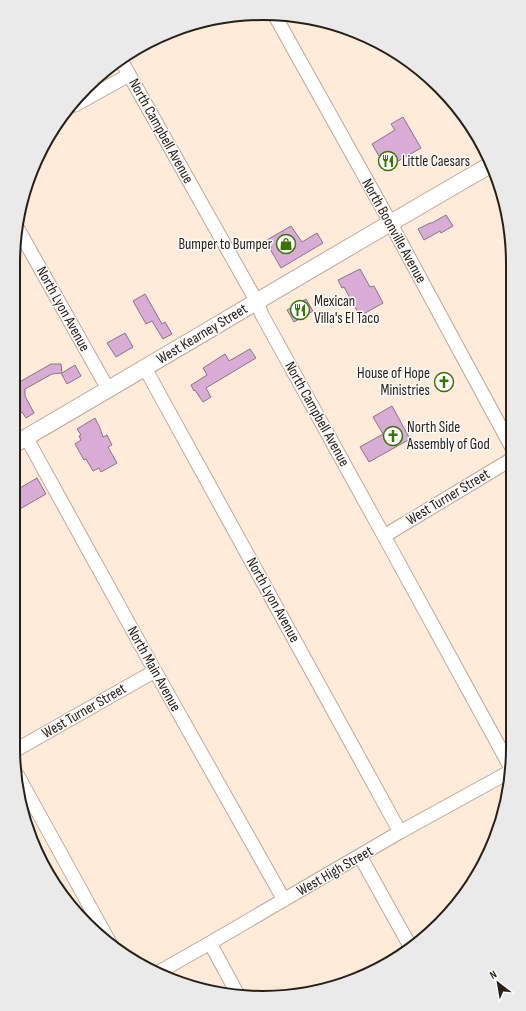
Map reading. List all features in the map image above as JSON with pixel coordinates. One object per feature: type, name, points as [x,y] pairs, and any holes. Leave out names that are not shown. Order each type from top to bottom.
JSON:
[{"type":"main road","name":"West Kearney Street","points":[[20,441],[390,222],[487,167]]},
{"type":"street","name":"North Boonville Avenue","points":[[278,21],[390,222],[506,437]]},
{"type":"street","name":"North Campbell Avenue","points":[[123,64],[257,302],[262,315],[505,759]]},
{"type":"street","points":[[81,101],[129,75]]},
{"type":"street","name":"North Lyon Avenue","points":[[22,236],[108,389]]},
{"type":"street","name":"North Lyon Avenue","points":[[145,368],[400,832]]},
{"type":"street","name":"North Main Avenue","points":[[20,441],[155,671],[284,900]]},
{"type":"street","name":"West Turner Street","points":[[384,536],[506,463]]},
{"type":"street","name":"West Turner Street","points":[[20,748],[155,671]]},
{"type":"street","name":"West High Street","points":[[163,970],[400,832],[504,774]]},
{"type":"street","points":[[23,785],[105,932]]},
{"type":"street","points":[[360,856],[408,943]]},
{"type":"street","points":[[210,943],[235,989]]},
{"type":"building","points":[[403,117],[421,148],[386,168],[372,144],[395,130],[391,124]]},
{"type":"building","points":[[446,215],[453,226],[424,240],[418,229]]},
{"type":"building","name":"Bumper to Bumper","points":[[291,226],[302,242],[317,233],[323,243],[281,268],[270,249],[272,248],[267,240]]},
{"type":"building","points":[[360,269],[370,287],[374,286],[383,303],[360,316],[344,287],[342,288],[338,280]]},
{"type":"building","points":[[145,294],[162,324],[165,322],[172,334],[163,339],[152,321],[146,324],[133,301]]},
{"type":"building","name":"Mexican Villa's El Taco","points":[[306,299],[313,311],[294,322],[287,310]]},
{"type":"building","points":[[125,333],[133,347],[116,357],[107,343]]},
{"type":"building","points":[[250,349],[256,358],[206,388],[211,397],[203,402],[191,385],[207,375],[203,368],[225,354],[229,361]]},
{"type":"building","points":[[51,364],[61,364],[62,373],[75,365],[81,376],[67,384],[61,373],[52,374],[25,389],[25,396],[34,413],[26,418],[22,412],[20,413],[20,382]]},
{"type":"building","name":"North Side Assembly of God","points":[[392,406],[410,439],[369,462],[360,447],[383,434],[373,417]]},
{"type":"building","points":[[95,418],[103,437],[107,435],[112,445],[108,447],[117,463],[101,472],[99,468],[93,471],[86,459],[84,460],[75,444],[81,440],[79,436],[81,435],[77,429]]},
{"type":"building","points":[[37,478],[46,494],[20,509],[20,488]]},
{"type":"place","name":"Little Caesars","points":[[388,161]]},
{"type":"place","name":"Bumper to Bumper","points":[[286,244]]},
{"type":"place","name":"Mexican Villa's El Taco","points":[[300,310]]},
{"type":"place","name":"House of Hope Ministries","points":[[444,382]]},
{"type":"place","name":"North Side Assembly of God","points":[[393,436]]}]
